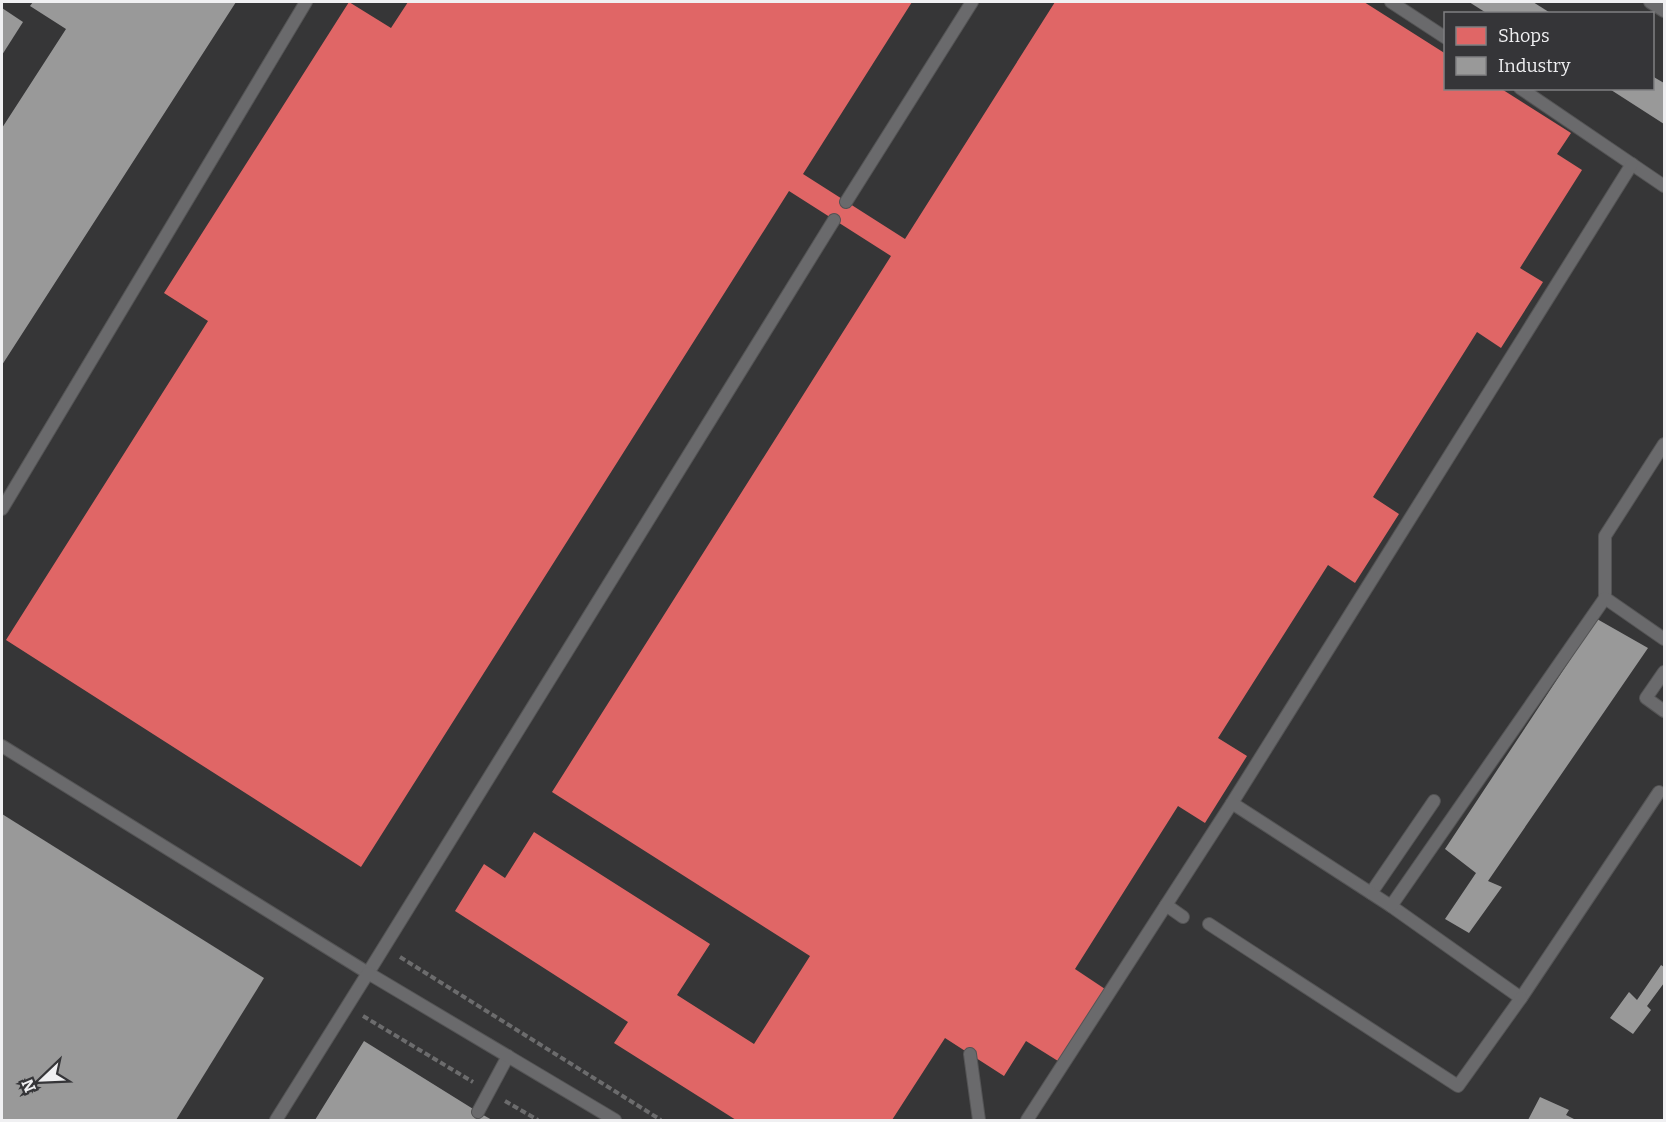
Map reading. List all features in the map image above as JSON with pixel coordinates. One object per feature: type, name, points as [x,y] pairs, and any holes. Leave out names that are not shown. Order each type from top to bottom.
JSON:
[{"type":"lane","points":[[2,509],[306,2]]},
{"type":"lane","points":[[846,201],[972,2]]},
{"type":"lane","points":[[1391,2],[1444,37]]},
{"type":"lane","points":[[1650,2],[1665,11]]},
{"type":"lane","points":[[1523,90],[1665,186]]},
{"type":"lane","points":[[1027,1120],[1232,803],[1632,164]]},
{"type":"lane","points":[[276,1120],[834,219]]},
{"type":"lane","points":[[1391,906],[1605,598],[1605,536],[1665,444]]},
{"type":"lane","points":[[1605,598],[1665,639]]},
{"type":"lane","points":[[1665,672],[1646,698],[1665,711]]},
{"type":"lane","points":[[2,746],[368,973],[615,1120]]},
{"type":"lane","points":[[1209,924],[1458,1086],[1521,998],[1659,792]]},
{"type":"lane","points":[[1371,893],[1434,801]]},
{"type":"lane","points":[[1232,803],[1391,906],[1521,998]]},
{"type":"lane","points":[[1166,905],[1183,917]]},
{"type":"lane","points":[[970,1054],[979,1120]]},
{"type":"lane","points":[[478,1112],[508,1056]]},
{"type":"path","points":[[384,947],[661,1120]]},
{"type":"path","points":[[347,1007],[538,1120]]},
{"type":"building: Shops","points":[[349,2],[391,28],[408,2],[912,2],[803,174],[905,239],[1055,2],[1364,2],[1444,53],[1444,90],[1503,90],[1571,133],[1557,154],[1582,170],[1520,268],[1543,282],[1501,348],[1477,332],[1373,497],[1399,514],[1355,583],[1328,565],[1218,738],[1247,756],[1205,823],[1178,806],[1075,969],[1105,989],[1058,1061],[1026,1041],[1004,1076],[945,1038],[892,1120],[736,1120],[614,1043],[628,1022],[455,911],[484,864],[505,878],[534,832],[710,944],[677,995],[754,1044],[810,956],[552,792],[891,256],[789,191],[361,867],[6,640],[208,321],[164,293]]},
{"type":"building: Industry","points":[[33,2],[236,2],[2,365],[2,128],[66,29],[30,6]]},
{"type":"building: Industry","points":[[1469,2],[1533,2],[1549,12],[1485,12]]},
{"type":"building: Industry","points":[[2,8],[23,22],[2,55]]},
{"type":"building: Industry","points":[[1654,77],[1664,83],[1664,124],[1611,90],[1654,90]]},
{"type":"building: Industry","points":[[1597,619],[1648,648],[1488,881],[1502,887],[1469,933],[1445,919],[1476,873],[1445,849]]},
{"type":"building: Industry","points":[[2,814],[264,978],[176,1120],[2,1120]]},
{"type":"building: Industry","points":[[1661,965],[1664,967],[1664,983],[1647,1006],[1651,1010],[1633,1034],[1610,1018],[1629,992],[1637,1000]]},
{"type":"building: Industry","points":[[364,1041],[478,1112],[492,1120],[315,1120]]},
{"type":"building: Industry","points":[[1540,1097],[1569,1110],[1566,1115],[1576,1120],[1528,1120]]}]
